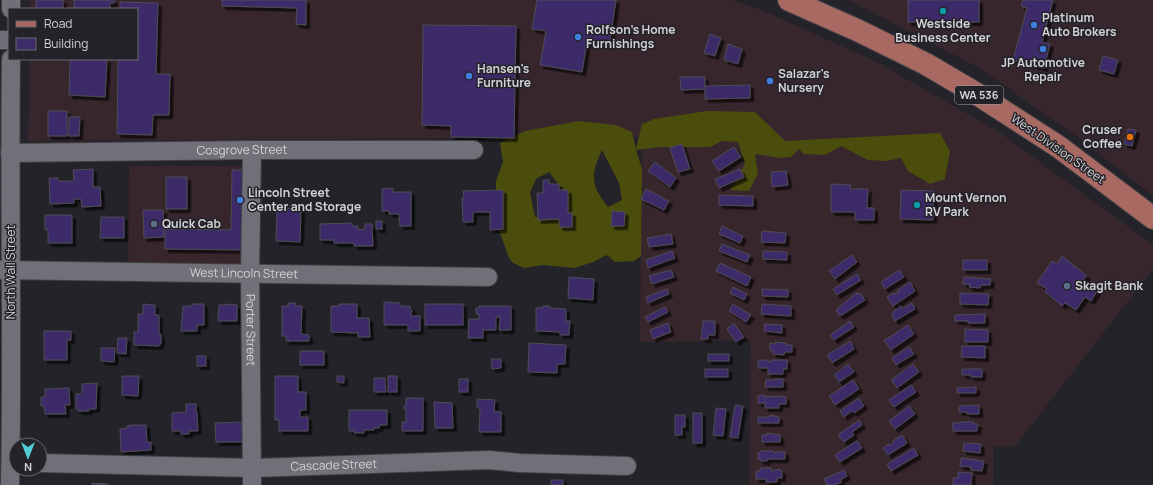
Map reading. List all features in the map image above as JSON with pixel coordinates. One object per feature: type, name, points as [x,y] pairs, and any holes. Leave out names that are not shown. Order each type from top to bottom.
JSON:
[{"type":"main road","name":"West Division Street","points":[[788,0],[857,30],[926,64],[977,94],[1059,147],[1153,218]]},
{"type":"street","name":"North Wall Street","points":[[12,60],[6,270],[12,437]]},
{"type":"street","name":"Cosgrove Street","points":[[10,153],[252,150],[474,150]]},
{"type":"street","name":"Porter Street","points":[[252,150],[250,273],[252,477]]},
{"type":"street","name":"West Lincoln Street","points":[[6,270],[488,277]]},
{"type":"street","name":"Cascade Street","points":[[48,464],[252,477],[489,460],[520,463],[627,466]]},
{"type":"shaded area","points":[[31,0],[733,0],[766,12],[875,61],[999,132],[1153,245],[1153,269],[1015,446],[993,447],[993,485],[749,485],[751,340],[640,342],[642,137],[28,141],[30,60],[138,60],[138,8],[30,8]]},
{"type":"shaded area","points":[[849,0],[1153,0],[1153,196],[1083,141],[981,69]]},
{"type":"shaded area","points":[[707,111],[755,112],[785,141],[940,133],[950,151],[945,179],[930,184],[908,171],[901,158],[886,161],[868,160],[841,146],[825,155],[804,154],[799,149],[791,157],[780,158],[755,154],[758,174],[749,191],[730,190],[745,164],[738,142],[722,141],[710,147],[660,147],[636,150],[642,169],[641,256],[634,261],[615,262],[607,255],[593,262],[575,268],[543,265],[524,268],[513,263],[509,258],[496,221],[496,181],[503,162],[500,143],[525,131],[579,121],[616,125],[632,132],[636,149],[642,124],[654,119]],"holes":[[[602,150],[619,183],[622,200],[608,207],[598,192],[594,180],[595,167]],[[549,172],[568,197],[565,215],[535,217],[530,192],[536,179]]]},
{"type":"shaded area","points":[[129,166],[247,166],[247,267],[128,268]]},
{"type":"building","points":[[36,0],[63,0],[63,8],[36,8]]},
{"type":"building","points":[[74,0],[114,0],[114,3],[110,3],[110,8],[74,8]]},
{"type":"building","points":[[222,0],[306,0],[306,25],[296,24],[297,8],[222,6]]},
{"type":"building","name":"Rolfson’s Home Furnishings","points":[[537,0],[616,0],[609,46],[587,42],[582,72],[540,65],[546,31],[532,29]]},
{"type":"building","name":"Westside Business Center","points":[[908,0],[979,0],[979,22],[908,22]]},
{"type":"building","name":"Platinum Auto Brokers","points":[[1023,0],[1053,0],[1042,42],[1050,44],[1044,68],[1013,60],[1027,8],[1021,6]]},
{"type":"building","points":[[120,2],[158,3],[156,74],[170,74],[169,115],[153,115],[152,135],[117,134],[118,60],[138,60],[138,8],[120,8]]},
{"type":"building","name":"Hansen's Furniture","points":[[423,25],[516,26],[514,138],[451,137],[451,126],[422,125]]},
{"type":"building","points":[[710,34],[721,38],[715,56],[704,53]]},
{"type":"building","points":[[728,44],[742,49],[738,64],[724,60]]},
{"type":"building","points":[[1103,56],[1118,60],[1114,74],[1099,70]]},
{"type":"building","points":[[70,60],[107,60],[105,97],[69,95]]},
{"type":"building","points":[[680,77],[705,77],[705,89],[681,90]]},
{"type":"building","points":[[750,85],[750,98],[705,99],[705,86]]},
{"type":"building","points":[[48,111],[67,111],[67,130],[69,130],[69,117],[80,117],[79,136],[69,136],[69,133],[67,133],[67,136],[48,136]]},
{"type":"building","name":"Cruser Coffee","points":[[1128,129],[1136,130],[1132,146],[1124,144]]},
{"type":"building","points":[[682,144],[690,169],[678,172],[670,148]]},
{"type":"building","points":[[734,147],[741,157],[719,171],[712,161]]},
{"type":"building","points":[[655,162],[676,178],[670,187],[648,171]]},
{"type":"building","points":[[93,169],[93,187],[100,187],[101,206],[82,207],[81,199],[74,199],[74,203],[50,204],[49,178],[58,178],[58,181],[74,181],[73,170]]},
{"type":"building","points":[[740,169],[744,177],[719,188],[715,179]]},
{"type":"building","name":"Lincoln Street Center and Storage","points":[[232,170],[250,170],[249,250],[165,249],[165,229],[231,230]]},
{"type":"building","points":[[786,171],[788,185],[772,187],[771,172]]},
{"type":"building","points":[[166,177],[187,177],[187,209],[166,209]]},
{"type":"building","points":[[543,180],[549,180],[549,184],[559,184],[559,190],[568,190],[568,213],[572,213],[572,227],[560,227],[559,219],[538,220],[537,193],[543,193]]},
{"type":"building","points":[[831,184],[851,185],[850,189],[868,189],[867,208],[874,208],[874,220],[855,220],[855,212],[831,212]]},
{"type":"building","points":[[393,188],[393,192],[411,192],[411,226],[400,226],[399,214],[389,214],[389,211],[382,211],[382,189]]},
{"type":"building","points":[[646,189],[669,201],[664,210],[641,199]]},
{"type":"building","points":[[503,190],[503,229],[490,230],[490,212],[473,212],[473,222],[463,222],[463,191]]},
{"type":"building","name":"Mount Vernon RV Park","points":[[901,190],[934,191],[933,220],[900,219]]},
{"type":"building","points":[[719,195],[753,196],[753,206],[719,205]]},
{"type":"building","points":[[277,208],[301,209],[300,242],[276,241]]},
{"type":"building","name":"Quick Cab","points":[[143,210],[163,210],[164,237],[144,238]]},
{"type":"building","points":[[612,211],[625,212],[624,226],[611,226]]},
{"type":"building","points":[[45,215],[72,215],[72,243],[48,243],[48,230],[45,230]]},
{"type":"building","points":[[101,217],[124,217],[124,238],[100,238]]},
{"type":"building","points":[[376,221],[382,221],[382,229],[376,229]]},
{"type":"building","points":[[352,223],[352,226],[358,226],[358,230],[365,229],[365,224],[372,224],[373,246],[354,246],[354,243],[334,243],[334,240],[320,240],[320,224]]},
{"type":"building","points":[[722,226],[743,236],[740,243],[719,234]]},
{"type":"building","points":[[762,231],[786,233],[785,243],[761,242]]},
{"type":"building","points":[[671,234],[673,244],[649,247],[647,238]]},
{"type":"building","points":[[722,244],[750,255],[747,262],[719,251]]},
{"type":"building","points":[[672,251],[675,258],[648,268],[646,260]]},
{"type":"building","points":[[763,251],[787,252],[787,260],[763,259]]},
{"type":"building","points":[[852,255],[857,262],[835,279],[829,271]]},
{"type":"building","name":"Skagit Bank","points":[[1062,256],[1087,276],[1083,279],[1098,290],[1091,301],[1085,297],[1076,310],[1065,303],[1062,306],[1045,292],[1047,289],[1037,283],[1052,261],[1057,264]]},
{"type":"building","points":[[963,260],[987,260],[987,270],[963,270]]},
{"type":"building","points":[[720,263],[751,277],[747,286],[716,271]]},
{"type":"building","points":[[671,270],[674,277],[652,284],[649,276]]},
{"type":"building","points":[[899,270],[904,277],[885,289],[881,282]]},
{"type":"building","points":[[857,274],[861,280],[837,295],[833,289]]},
{"type":"building","points":[[569,277],[594,279],[593,300],[568,298]]},
{"type":"building","points":[[964,277],[991,279],[990,285],[981,285],[980,288],[969,287],[970,284],[963,284]]},
{"type":"building","points":[[910,282],[915,291],[893,306],[887,297],[893,293],[899,292],[898,290]]},
{"type":"building","points":[[733,287],[747,294],[744,300],[730,293]]},
{"type":"building","points":[[667,289],[669,294],[648,303],[646,297]]},
{"type":"building","points":[[762,289],[788,290],[788,297],[762,296]]},
{"type":"building","points":[[856,293],[861,294],[865,300],[842,315],[839,315],[836,310]]},
{"type":"building","points":[[960,293],[989,294],[988,305],[960,304]]},
{"type":"building","points":[[384,302],[400,303],[400,306],[410,306],[410,309],[412,310],[411,316],[420,316],[420,331],[408,331],[408,325],[384,325]]},
{"type":"building","points":[[288,303],[295,303],[295,306],[302,306],[301,334],[309,335],[309,341],[286,341],[286,336],[282,336],[282,306],[288,306]]},
{"type":"building","points":[[912,303],[915,309],[895,321],[892,316],[893,312],[901,306],[902,309]]},
{"type":"building","points":[[143,304],[155,305],[155,315],[159,315],[159,334],[161,334],[161,344],[159,344],[159,346],[134,345],[134,332],[138,332],[138,314],[143,314]]},
{"type":"building","points":[[192,304],[204,304],[204,325],[197,325],[197,331],[181,331],[183,306],[192,306]]},
{"type":"building","points":[[339,304],[357,304],[357,318],[369,318],[370,337],[358,337],[358,333],[331,332],[331,306],[339,306]]},
{"type":"building","points":[[425,304],[463,304],[463,325],[425,325]]},
{"type":"building","points":[[733,304],[751,315],[746,322],[729,311]]},
{"type":"building","points":[[762,304],[791,306],[791,316],[761,314]]},
{"type":"building","points":[[219,305],[237,305],[237,321],[218,321]]},
{"type":"building","points":[[479,306],[511,306],[511,330],[499,330],[500,317],[496,317],[496,330],[483,330],[483,338],[468,338],[469,319],[479,319],[479,314],[476,314],[476,308],[479,308]]},
{"type":"building","points":[[543,306],[566,309],[566,321],[570,321],[569,335],[560,335],[560,332],[536,331],[536,308],[543,308]]},
{"type":"building","points":[[665,307],[668,312],[648,322],[645,317]]},
{"type":"building","points":[[985,314],[985,323],[955,321],[955,315]]},
{"type":"building","points":[[703,321],[715,321],[715,335],[708,335],[708,339],[701,339]]},
{"type":"building","points":[[850,321],[854,327],[834,340],[830,335]]},
{"type":"building","points":[[668,323],[671,332],[653,339],[650,330]]},
{"type":"building","points":[[734,323],[744,337],[736,342],[727,329]]},
{"type":"building","points":[[765,324],[782,325],[782,333],[764,331]]},
{"type":"building","points":[[908,325],[914,334],[891,350],[884,340]]},
{"type":"building","points":[[965,329],[988,330],[988,342],[965,342]]},
{"type":"building","points":[[44,331],[71,331],[71,340],[67,340],[67,360],[44,360]]},
{"type":"building","points":[[118,338],[127,338],[126,354],[117,353]]},
{"type":"building","points":[[850,341],[854,349],[832,363],[827,355]]},
{"type":"building","points":[[775,342],[792,345],[792,352],[785,352],[784,355],[773,354],[773,351],[770,350],[770,343],[775,344]]},
{"type":"building","points":[[529,343],[566,345],[565,364],[557,364],[557,373],[528,372]]},
{"type":"building","points":[[962,346],[985,346],[985,358],[961,357]]},
{"type":"building","points":[[909,347],[914,354],[896,365],[892,358]]},
{"type":"building","points":[[101,348],[115,348],[114,362],[101,361]]},
{"type":"building","points":[[300,351],[324,351],[324,365],[300,365]]},
{"type":"building","points":[[708,354],[729,354],[729,361],[708,361]]},
{"type":"building","points":[[197,356],[206,356],[206,366],[197,366]]},
{"type":"building","points":[[491,359],[501,359],[501,368],[492,369]]},
{"type":"building","points":[[768,360],[768,362],[771,362],[771,360],[787,360],[787,369],[783,369],[783,374],[768,374],[768,368],[758,368],[758,361]]},
{"type":"building","points":[[848,364],[854,372],[839,382],[834,375]]},
{"type":"building","points":[[913,364],[919,372],[897,388],[891,380]]},
{"type":"building","points":[[705,369],[728,369],[728,377],[705,377]]},
{"type":"building","points":[[962,369],[982,369],[982,377],[962,375]]},
{"type":"building","points":[[122,376],[139,376],[138,396],[122,395]]},
{"type":"building","points":[[275,376],[298,376],[298,392],[306,392],[306,410],[300,410],[300,417],[308,417],[308,431],[279,431],[279,420],[275,420]]},
{"type":"building","points":[[337,376],[344,376],[344,383],[337,382]]},
{"type":"building","points":[[388,376],[397,376],[397,392],[388,392]]},
{"type":"building","points":[[374,378],[385,378],[386,392],[374,392]]},
{"type":"building","points":[[459,379],[468,379],[468,392],[459,392]]},
{"type":"building","points":[[783,379],[783,387],[765,387],[766,380]]},
{"type":"building","points":[[853,380],[859,389],[835,405],[829,396]]},
{"type":"building","points":[[97,383],[96,409],[89,409],[89,411],[78,411],[78,409],[76,409],[76,394],[82,394],[82,384]]},
{"type":"building","points":[[911,385],[916,392],[894,407],[889,400]]},
{"type":"building","points":[[976,387],[976,393],[957,393],[957,388]]},
{"type":"building","points":[[69,388],[70,405],[65,405],[66,414],[45,414],[44,406],[41,406],[41,397],[45,397],[45,389]]},
{"type":"building","points":[[765,395],[765,397],[786,397],[786,404],[779,404],[779,408],[765,408],[765,403],[758,403],[758,396]]},
{"type":"building","points":[[406,398],[423,398],[423,431],[402,431],[402,422],[406,422],[406,409],[404,409],[404,406],[406,406]]},
{"type":"building","points":[[859,398],[864,406],[854,413],[852,411],[844,417],[840,411]]},
{"type":"building","points":[[477,399],[495,400],[494,411],[501,412],[501,432],[479,432],[480,408],[477,408]]},
{"type":"building","points":[[434,402],[452,403],[453,428],[435,428]]},
{"type":"building","points":[[186,404],[196,404],[198,431],[189,431],[189,434],[181,434],[181,431],[172,431],[172,413],[186,412]]},
{"type":"building","points":[[735,405],[743,406],[738,438],[730,437]]},
{"type":"building","points":[[979,405],[979,414],[959,412],[959,406]]},
{"type":"building","points":[[909,406],[915,414],[895,429],[889,421]]},
{"type":"building","points":[[716,408],[726,409],[723,436],[713,435]]},
{"type":"building","points":[[349,410],[387,410],[387,425],[380,425],[379,428],[374,428],[374,430],[364,430],[364,433],[354,433],[354,431],[349,431]]},
{"type":"building","points":[[693,413],[702,413],[702,443],[693,443]]},
{"type":"building","points":[[675,415],[685,415],[685,427],[682,427],[682,435],[675,435]]},
{"type":"building","points":[[770,415],[779,417],[779,423],[758,423],[758,417],[770,417]]},
{"type":"building","points":[[859,420],[862,425],[852,432],[854,435],[844,442],[838,435]]},
{"type":"building","points":[[244,422],[244,442],[216,442],[215,423]]},
{"type":"building","points":[[974,422],[974,424],[978,424],[977,431],[953,431],[953,423]]},
{"type":"building","points":[[146,425],[147,442],[151,442],[151,450],[121,452],[120,429],[127,428],[127,426]]},
{"type":"building","points":[[767,433],[780,435],[780,442],[762,442],[762,435],[767,435]]},
{"type":"building","points":[[902,435],[907,443],[888,455],[883,448],[888,444],[890,445]]},
{"type":"building","points":[[857,441],[862,448],[840,462],[835,455]]},
{"type":"building","points":[[964,443],[981,444],[980,453],[963,451]]},
{"type":"building","points":[[914,448],[918,455],[891,471],[887,464]]},
{"type":"building","points":[[760,451],[774,451],[774,453],[782,451],[785,452],[785,459],[767,459],[767,461],[760,461],[760,459],[758,459],[758,453],[760,453]]},
{"type":"building","points":[[961,458],[984,461],[982,471],[971,470],[971,467],[960,466]]},
{"type":"building","points":[[760,468],[771,468],[771,471],[780,469],[780,471],[782,471],[782,478],[777,478],[777,482],[766,482],[766,479],[756,479],[756,471],[760,471]]},
{"type":"building","points":[[844,470],[847,476],[840,480],[842,482],[835,485],[827,485],[824,479]]},
{"type":"building","points":[[958,472],[972,473],[971,485],[953,485],[953,478],[958,478]]},
{"type":"building","points":[[551,480],[563,480],[563,485],[551,485]]},
{"type":"building","points":[[92,483],[108,484],[108,485],[92,485]]},
{"type":"place","name":"Westside Business Center","points":[[943,11]]},
{"type":"place","name":"Platinum Auto Brokers","points":[[1034,25]]},
{"type":"place","name":"Rolfson’s Home Furnishings","points":[[578,37]]},
{"type":"place","name":"JP Automotive Repair","points":[[1043,49]]},
{"type":"place","name":"Hansen's Furniture","points":[[469,76]]},
{"type":"place","name":"Salazar's Nursery","points":[[770,81]]},
{"type":"place","name":"Cruser Coffee","points":[[1130,137]]},
{"type":"place","name":"Lincoln Street Center and Storage","points":[[240,200]]},
{"type":"place","name":"Mount Vernon RV Park","points":[[917,205]]},
{"type":"place","name":"Quick Cab","points":[[154,224]]},
{"type":"place","name":"Skagit Bank","points":[[1067,286]]}]
